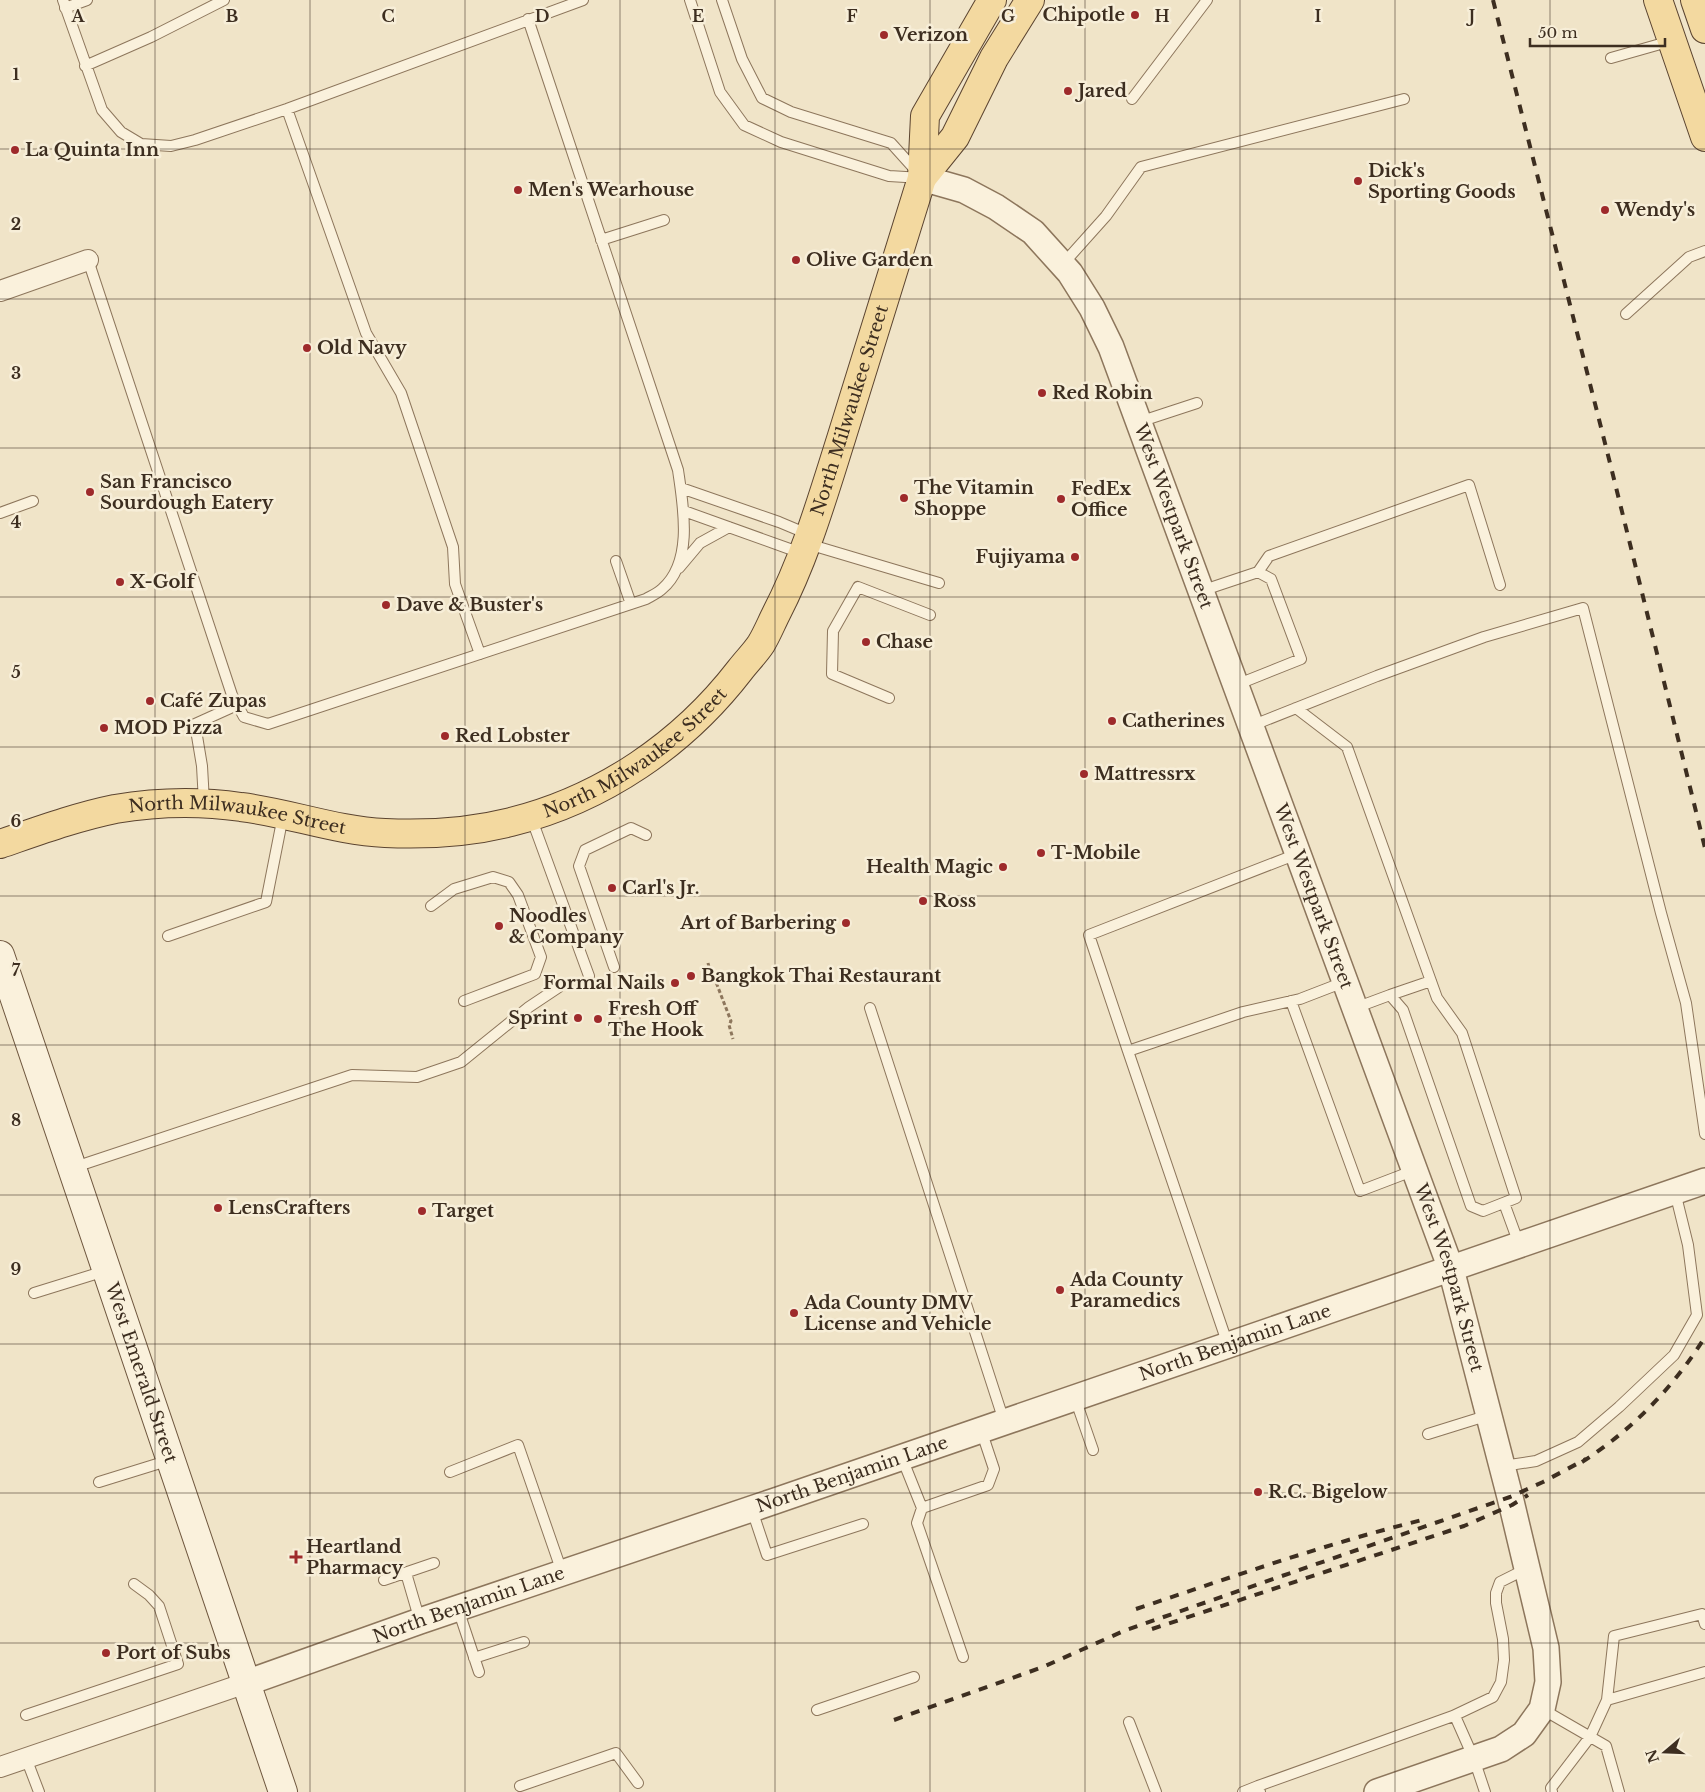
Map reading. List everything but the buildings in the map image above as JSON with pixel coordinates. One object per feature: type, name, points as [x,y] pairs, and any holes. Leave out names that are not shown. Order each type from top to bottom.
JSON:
[{"type":"main road","name":"North Milwaukee Street","points":[[0,844],[54,826],[117,809],[147,805],[204,803],[244,807],[342,828],[382,833],[426,834],[465,830],[511,822],[555,808],[595,791],[633,769],[673,740],[702,714],[728,686],[762,643],[807,545],[922,178],[925,116],[992,0]]},
{"type":"main road","name":"North Milwaukee Street","points":[[922,178],[956,137],[994,58],[1030,0]]},
{"type":"main road","points":[[1658,0],[1705,137]]},
{"type":"main road","name":"West Emerald Street","points":[[0,955],[12,1005],[71,1168],[283,1792]]},
{"type":"street","name":"West Westpark Street","points":[[922,178],[964,190],[996,207],[1033,232],[1070,273],[1092,308],[1111,347],[1451,1269],[1502,1466],[1546,1648],[1548,1682],[1542,1709]]},
{"type":"street","points":[[0,291],[88,260]]},
{"type":"street","name":"North Benjamin Lane","points":[[0,1767],[420,1621],[1705,1181]]},
{"type":"street","points":[[1377,1792],[1501,1749],[1524,1734],[1542,1709]]},
{"type":"lane","points":[[87,0],[64,4],[102,110],[120,132],[141,144],[171,146],[195,140],[287,109],[583,0]]},
{"type":"lane","points":[[85,66],[151,37],[224,0]]},
{"type":"lane","points":[[690,0],[720,92],[744,125],[781,142],[889,176],[922,178]]},
{"type":"lane","points":[[722,0],[742,59],[762,98],[790,112],[891,143],[922,178]]},
{"type":"lane","points":[[1132,99],[1206,0]]},
{"type":"lane","points":[[528,19],[678,470],[684,511],[682,554],[675,573]]},
{"type":"lane","points":[[1611,58],[1672,41]]},
{"type":"lane","points":[[1062,265],[1106,216],[1141,167],[1404,99]]},
{"type":"lane","points":[[287,109],[366,333],[402,393],[453,547],[455,584],[480,654]]},
{"type":"lane","points":[[601,240],[664,220]]},
{"type":"lane","points":[[1626,314],[1689,257],[1705,251]]},
{"type":"lane","points":[[88,260],[232,695],[244,717],[268,724],[646,599],[662,589],[700,543],[729,527]]},
{"type":"lane","points":[[1139,422],[1197,403]]},
{"type":"lane","points":[[1201,591],[1258,572],[1269,556],[1470,485],[1500,585]]},
{"type":"lane","points":[[680,488],[779,522],[807,545]]},
{"type":"lane","points":[[0,512],[33,501]]},
{"type":"lane","points":[[684,511],[729,527],[807,545],[939,583]]},
{"type":"lane","points":[[616,561],[631,604]]},
{"type":"lane","points":[[1236,685],[1301,659],[1271,579],[1258,572]]},
{"type":"lane","points":[[890,698],[832,674],[833,631],[858,586],[930,615]]},
{"type":"lane","points":[[1251,726],[1377,676],[1484,637],[1583,608],[1658,904],[1686,1003],[1705,1134]]},
{"type":"lane","points":[[204,803],[202,766],[194,724],[238,705]]},
{"type":"lane","points":[[1296,708],[1347,747],[1437,998],[1462,1033],[1516,1198],[1483,1211],[1471,1206],[1403,1010],[1390,995]]},
{"type":"lane","points":[[168,936],[266,902],[283,815]]},
{"type":"lane","points":[[530,816],[589,976]]},
{"type":"lane","points":[[614,967],[579,866],[585,850],[631,828],[646,836]]},
{"type":"lane","points":[[1228,1345],[1089,935],[1298,853]]},
{"type":"lane","points":[[431,906],[454,889],[493,877],[509,882],[518,895],[541,957],[535,974],[464,1001]]},
{"type":"lane","points":[[1355,1008],[1431,981]]},
{"type":"lane","points":[[1128,1051],[1243,1012],[1291,1000],[1346,982]]},
{"type":"lane","points":[[71,1168],[352,1074],[417,1077],[461,1062],[529,1007],[559,987]]},
{"type":"lane","points":[[1291,1000],[1360,1191],[1415,1170]]},
{"type":"lane","points":[[870,1008],[1004,1421]]},
{"type":"lane","points":[[1502,1466],[1536,1461],[1578,1442],[1619,1407],[1674,1355],[1697,1315],[1688,1245],[1675,1192]]},
{"type":"lane","points":[[1504,1203],[1519,1245]]},
{"type":"lane","points":[[34,1293],[106,1270]]},
{"type":"lane","points":[[1075,1397],[1093,1450]]},
{"type":"lane","points":[[1428,1434],[1489,1415]]},
{"type":"lane","points":[[922,1508],[988,1486],[994,1469],[981,1430]]},
{"type":"lane","points":[[450,1472],[518,1445],[562,1573]]},
{"type":"lane","points":[[902,1457],[922,1508],[917,1523],[963,1657]]},
{"type":"lane","points":[[99,1482],[170,1460]]},
{"type":"lane","points":[[751,1509],[767,1556],[863,1524]]},
{"type":"lane","points":[[384,1580],[434,1563]]},
{"type":"lane","points":[[1243,1792],[1259,1789],[1454,1716],[1493,1697],[1501,1682],[1504,1660],[1503,1639],[1496,1594],[1500,1582],[1527,1568]]},
{"type":"lane","points":[[406,1573],[420,1621]]},
{"type":"lane","points":[[26,1715],[178,1664],[159,1606],[149,1595],[134,1584]]},
{"type":"lane","points":[[457,1609],[479,1672]]},
{"type":"lane","points":[[1552,1792],[1551,1788],[1590,1737],[1607,1700],[1614,1636],[1702,1614],[1705,1624]]},
{"type":"lane","points":[[474,1658],[524,1642]]},
{"type":"lane","points":[[1607,1700],[1705,1672]]},
{"type":"lane","points":[[817,1710],[914,1677]]},
{"type":"lane","points":[[1542,1709],[1606,1746],[1619,1792]]},
{"type":"lane","points":[[1454,1716],[1474,1759],[1485,1792]]},
{"type":"lane","points":[[1128,1722],[1156,1792]]},
{"type":"lane","points":[[520,1786],[616,1753],[638,1783]]},
{"type":"lane","points":[[26,1758],[39,1792]]},
{"type":"path","points":[[714,977],[731,1021],[729,1025],[733,1039]]},
{"type":"railway","points":[[1493,0],[1705,848]]},
{"type":"railway","points":[[1582,1462],[1618,1436],[1650,1407],[1679,1374],[1705,1337]]},
{"type":"railway","points":[[894,1720],[1043,1667],[1126,1630],[1510,1497],[1586,1459]]},
{"type":"railway","points":[[1152,1629],[1464,1526],[1512,1505],[1528,1495]]},
{"type":"railway","points":[[1136,1609],[1316,1550],[1426,1519]]},
{"type":"place","name":"Chipotle","points":[[1135,15]]},
{"type":"place","name":"Verizon","points":[[884,35]]},
{"type":"place","name":"Jared","points":[[1068,91]]},
{"type":"place","name":"La Quinta Inn","points":[[15,150]]},
{"type":"place","name":"Dick's Sporting Goods","points":[[1358,181]]},
{"type":"place","name":"Men's Wearhouse","points":[[518,190]]},
{"type":"place","name":"Wendy's","points":[[1605,210]]},
{"type":"place","name":"Olive Garden","points":[[796,260]]},
{"type":"place","name":"Old Navy","points":[[307,348]]},
{"type":"place","name":"Red Robin","points":[[1042,393]]},
{"type":"place","name":"San Francisco Sourdough Eatery","points":[[90,492]]},
{"type":"place","name":"The Vitamin Shoppe","points":[[904,498]]},
{"type":"place","name":"FedEx Office","points":[[1061,499]]},
{"type":"place","name":"Fujiyama","points":[[1075,557]]},
{"type":"place","name":"X-Golf","points":[[120,582]]},
{"type":"place","name":"Dave & Buster's","points":[[386,605]]},
{"type":"place","name":"Chase","points":[[866,642]]},
{"type":"place","name":"Café Zupas","points":[[150,701]]},
{"type":"place","name":"Catherines","points":[[1112,721]]},
{"type":"place","name":"MOD Pizza","points":[[104,728]]},
{"type":"place","name":"Red Lobster","points":[[445,736]]},
{"type":"place","name":"Mattressrx","points":[[1084,774]]},
{"type":"place","name":"T-Mobile","points":[[1041,853]]},
{"type":"place","name":"Health Magic","points":[[1003,867]]},
{"type":"place","name":"Carl's Jr.","points":[[612,888]]},
{"type":"place","name":"Ross","points":[[923,901]]},
{"type":"place","name":"Art of Barbering","points":[[846,923]]},
{"type":"place","name":"Noodles & Company","points":[[499,926]]},
{"type":"place","name":"Bangkok Thai Restaurant","points":[[691,976]]},
{"type":"place","name":"Formal Nails","points":[[675,983]]},
{"type":"place","name":"Sprint","points":[[578,1018]]},
{"type":"place","name":"Fresh Off The Hook","points":[[598,1019]]},
{"type":"place","name":"LensCrafters","points":[[218,1208]]},
{"type":"place","name":"Target","points":[[422,1211]]},
{"type":"place","name":"Ada County Paramedics","points":[[1060,1290]]},
{"type":"place","name":"Ada County DMV License and Vehicle","points":[[794,1313]]},
{"type":"place","name":"R.C. Bigelow","points":[[1258,1492]]},
{"type":"place","name":"Heartland Pharmacy","points":[[296,1557]]},
{"type":"place","name":"Port of Subs","points":[[106,1653]]}]
